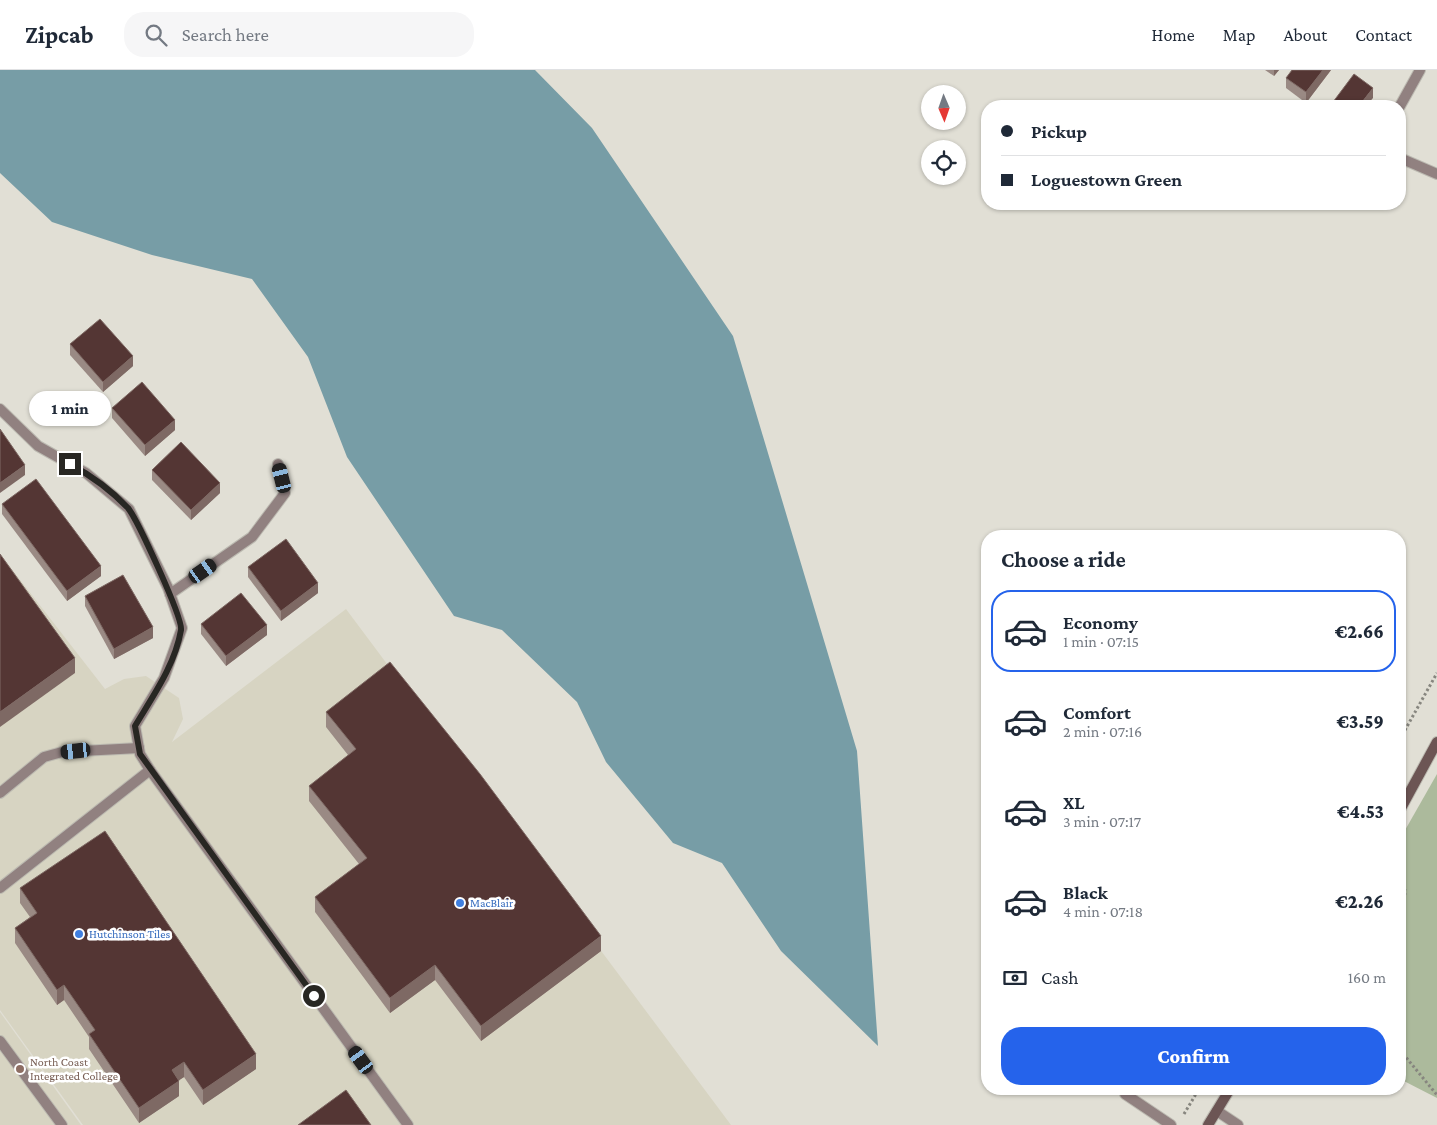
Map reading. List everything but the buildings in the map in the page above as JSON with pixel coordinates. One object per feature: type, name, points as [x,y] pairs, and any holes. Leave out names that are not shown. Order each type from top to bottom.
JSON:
[{"type":"main road","points":[[1406,799],[1437,742]]},
{"type":"main road","points":[[1208,1125],[1226,1095]]},
{"type":"street","points":[[1403,100],[1420,70]]},
{"type":"street","points":[[1406,161],[1437,174]]},
{"type":"street","points":[[0,409],[38,446],[86,473],[128,509],[170,594],[182,628],[164,678],[135,726],[140,754],[408,1125]]},
{"type":"street","points":[[170,594],[252,537],[286,493],[278,464]]},
{"type":"street","points":[[0,793],[44,758],[71,751],[139,748]]},
{"type":"street","points":[[0,888],[150,770]]},
{"type":"street","points":[[0,1041],[62,1125]]},
{"type":"street","points":[[1126,1095],[1171,1125]]},
{"type":"street","points":[[1217,1111],[1238,1125]]},
{"type":"path","points":[[1406,728],[1437,673]]},
{"type":"path","points":[[1406,1057],[1437,1095]]},
{"type":"path","points":[[1182,1118],[1195,1095]]},
{"type":"shaded area","points":[[0,554],[105,689],[124,679],[146,676],[179,698],[183,719],[172,742],[346,609],[731,1125],[83,1125],[0,1010]]},
{"type":"shaded area","name":"North Coast Integrated College","points":[[0,1012],[81,1125],[0,1125]]},
{"type":"green space","points":[[1437,774],[1437,1098],[1406,1082],[1406,828]]},
{"type":"water","points":[[0,70],[535,70],[592,128],[733,336],[857,751],[878,1046],[781,951],[722,863],[673,843],[606,762],[577,702],[502,630],[454,616],[347,457],[308,357],[252,279],[152,255],[52,222],[0,173]]},
{"type":"place","name":"MacBlair","points":[[460,903]]},
{"type":"place","name":"Hutchinson Tiles","points":[[79,934]]},
{"type":"place","name":"North Coast Integrated College","points":[[20,1069]]},
{"type":"route","points":[[70,464],[86,473],[128,509],[168,588],[182,628],[164,678],[135,726],[140,754],[314,996]]}]
